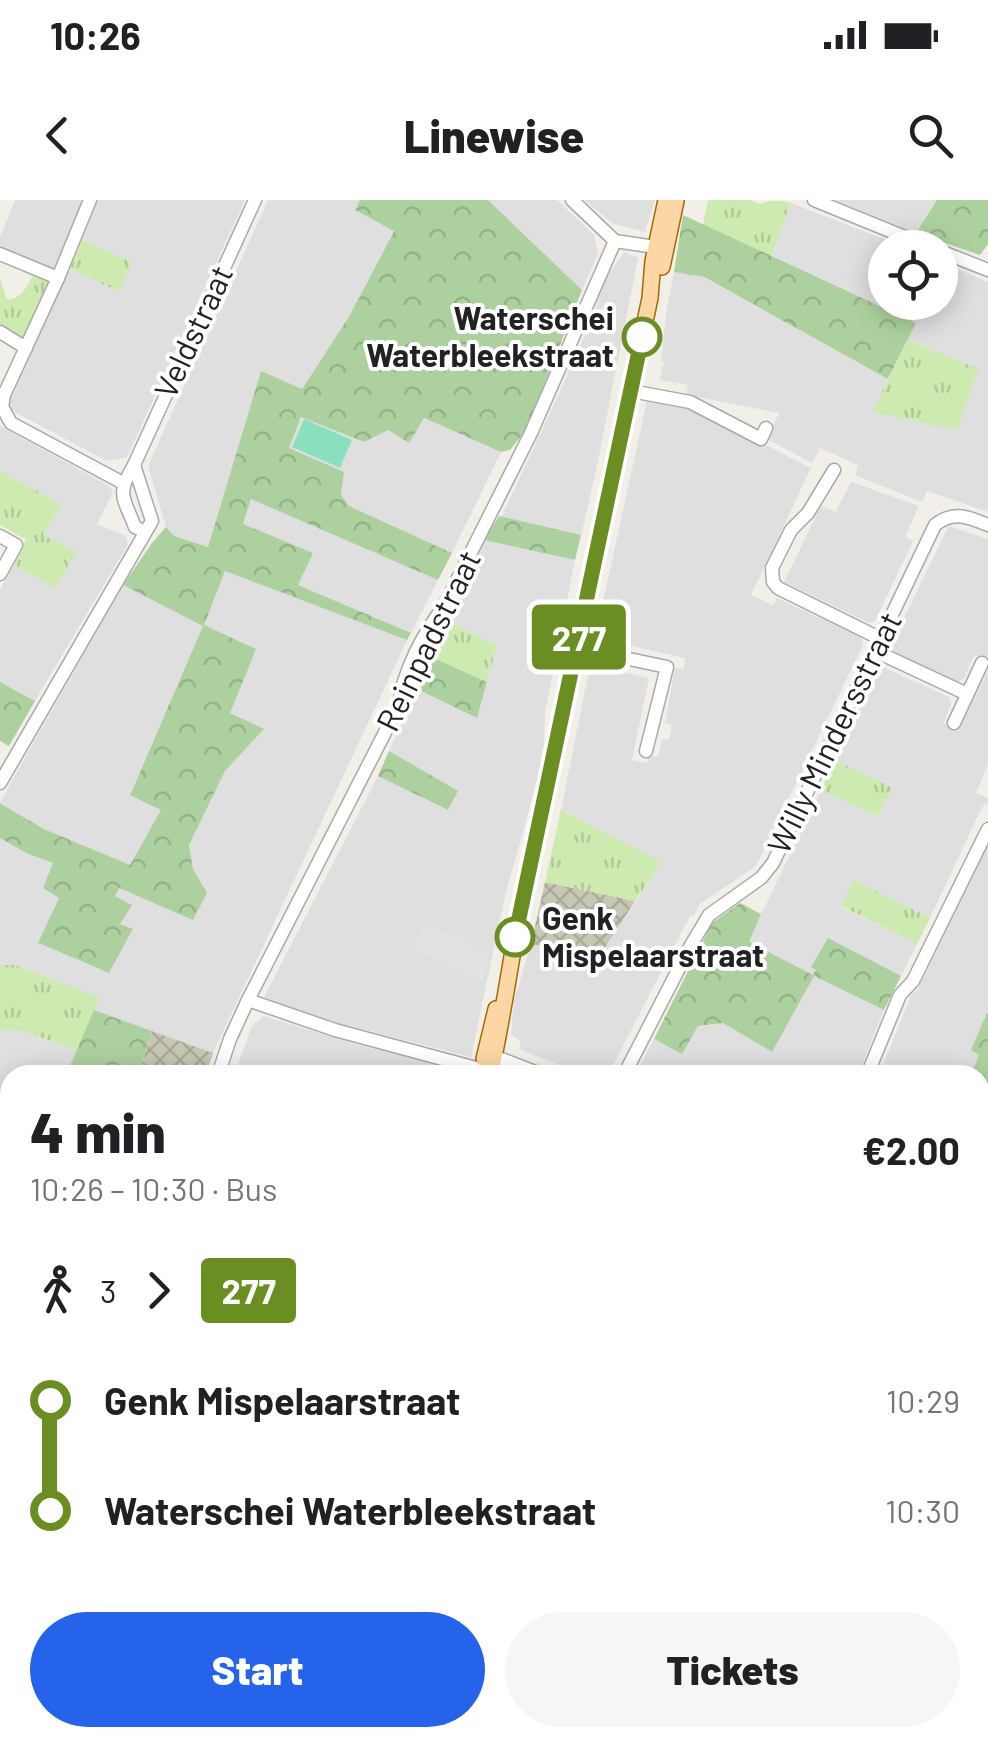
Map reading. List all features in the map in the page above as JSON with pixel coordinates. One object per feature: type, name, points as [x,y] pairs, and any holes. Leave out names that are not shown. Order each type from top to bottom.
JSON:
[{"type":"main road","points":[[662,248],[666,200]]},
{"type":"main road","points":[[489,1065],[501,1028],[507,977],[650,286],[676,200]]},
{"type":"main road","points":[[485,1065],[491,1023],[507,977]]},
{"type":"street","points":[[90,200],[4,395],[2,408],[11,423],[123,483],[135,527],[146,532]]},
{"type":"street","name":"Veldstraat","points":[[123,483],[255,200]]},
{"type":"street","points":[[572,200],[615,241],[662,248]]},
{"type":"street","points":[[814,200],[888,230]]},
{"type":"street","name":"Reinpadstraat","points":[[221,1065],[248,1000],[399,705],[402,684],[432,622],[444,606],[531,434],[615,241]]},
{"type":"street","points":[[0,254],[58,278]]},
{"type":"street","points":[[958,258],[988,270]]},
{"type":"street","points":[[0,332],[26,348]]},
{"type":"street","points":[[631,390],[690,402],[761,439],[766,428]]},
{"type":"street","points":[[0,783],[152,521],[134,465]]},
{"type":"street","points":[[834,470],[808,512],[791,530],[772,568],[773,582],[967,694]]},
{"type":"street","name":"Willy Mindersstraat","points":[[629,1065],[709,915],[761,878],[773,864],[935,525],[953,515],[988,524]]},
{"type":"street","points":[[0,536],[16,545],[0,574]]},
{"type":"street","points":[[576,648],[667,667],[646,750]]},
{"type":"street","points":[[954,723],[982,664]]},
{"type":"street","points":[[871,1065],[900,995],[913,981],[988,829]]},
{"type":"street","points":[[248,1000],[456,1065]]},
{"type":"street","points":[[494,1056],[517,1065]]},
{"type":"shaded area","points":[[15,200],[83,200],[56,266],[50,269],[0,249],[0,237]]},
{"type":"shaded area","points":[[98,200],[245,200],[127,457],[107,461],[11,410],[9,404],[70,269],[118,292],[132,262],[82,240]]},
{"type":"shaded area","points":[[268,200],[360,200],[355,210],[394,230],[350,315],[301,390],[261,371],[208,547],[174,536],[166,527],[148,466]]},
{"type":"shaded area","points":[[488,200],[557,200],[594,235],[598,254],[582,290]]},
{"type":"shaded area","points":[[585,200],[655,200],[645,232],[612,223]]},
{"type":"shaded area","points":[[835,200],[937,200],[918,230],[909,230]]},
{"type":"shaded area","points":[[791,203],[868,233],[868,301],[771,257]]},
{"type":"shaded area","points":[[624,252],[638,258],[581,535],[501,518],[589,326],[605,280]]},
{"type":"shaded area","points":[[958,270],[988,282],[988,512],[927,491],[922,502],[855,475],[858,465],[820,448],[812,463],[767,439],[779,413],[686,395],[688,385],[660,380],[674,272],[703,277],[888,379],[872,412],[977,369],[908,340],[915,323],[908,320],[958,320]]},
{"type":"shaded area","points":[[647,401],[694,409],[811,468],[751,595],[773,605],[777,598],[861,637],[863,645],[756,866],[700,904],[694,916],[690,916],[613,1065],[559,1065],[521,1050],[519,1040],[511,1035],[514,1001],[531,944],[599,957],[661,863],[561,810],[590,665],[649,678],[632,760],[647,763],[648,756],[658,757],[662,739],[669,739],[672,725],[665,723],[675,668],[684,669],[685,658],[595,638]]},
{"type":"shaded area","points":[[302,416],[364,442],[388,429],[424,418],[501,452],[452,553],[349,506],[288,448]]},
{"type":"shaded area","points":[[0,426],[109,486],[113,492],[97,524],[126,536],[128,544],[35,701],[0,682],[0,589],[14,565],[55,587],[43,535],[60,504],[0,471]]},
{"type":"shaded area","points":[[851,482],[919,506],[905,537],[913,541],[875,621],[869,623],[784,582],[821,506],[836,512]]},
{"type":"shaded area","points":[[251,498],[438,580],[411,633],[298,585],[243,524]]},
{"type":"shaded area","points":[[949,526],[988,539],[988,661],[974,655],[964,678],[956,683],[894,652],[890,646]]},
{"type":"shaded area","points":[[484,540],[575,560],[545,712],[538,777],[505,896],[471,1057],[335,1022],[264,997],[378,776],[448,810],[458,792],[389,751],[417,689],[477,717],[497,645],[447,621]]},
{"type":"shaded area","points":[[225,570],[407,640],[213,1053],[94,1010],[99,997],[15,965],[0,965],[0,838],[53,863],[59,897],[39,944],[109,973],[133,929],[120,924],[115,896],[119,888],[207,893],[193,869],[189,845],[225,771],[263,730],[230,713],[203,626],[130,794],[162,809],[130,866],[44,829],[0,802],[123,585],[203,625]]},
{"type":"shaded area","points":[[885,668],[949,697],[951,704],[944,723],[958,731],[988,671],[988,764],[976,793],[988,798],[988,802],[982,807],[930,918],[855,881],[841,907],[917,944],[901,976],[828,939],[812,967],[817,969],[814,976],[884,1010],[862,1065],[640,1065],[654,1039],[682,1053],[698,1026],[723,1023],[771,1051],[748,942],[821,790],[877,816],[893,788],[835,760],[878,671]]},
{"type":"shaded area","points":[[988,846],[988,1013],[972,1050],[979,1055],[975,1065],[883,1065],[911,996],[918,989]]},
{"type":"shaded area","points":[[545,882],[635,901],[599,957],[531,944]]},
{"type":"shaded area","points":[[422,927],[459,936],[472,951],[489,955],[483,981],[414,949]]},
{"type":"shaded area","points":[[264,1016],[440,1065],[238,1065],[252,1026]]},
{"type":"shaded area","points":[[0,1030],[22,1031],[77,1050],[70,1065],[0,1065]]},
{"type":"shaded area","points":[[152,1031],[213,1053],[209,1065],[141,1065]]},
{"type":"green space","points":[[360,200],[488,200],[582,290],[526,430],[510,450],[501,452],[424,418],[409,443],[388,430],[364,442],[301,417],[289,448],[344,472],[341,495],[349,506],[452,553],[438,580],[251,499],[243,524],[313,553],[298,585],[411,633],[407,640],[225,571],[204,625],[256,649],[230,713],[264,729],[225,771],[189,845],[193,869],[207,893],[193,920],[119,888],[115,896],[132,905],[120,924],[133,929],[109,973],[38,943],[59,898],[43,888],[53,863],[0,838],[0,803],[44,829],[130,865],[161,810],[130,795],[203,626],[123,585],[166,527],[174,536],[208,547],[261,371],[302,389],[350,315],[394,231],[355,210]]},
{"type":"green space","points":[[708,200],[791,203],[771,257],[703,225]]},
{"type":"green space","points":[[937,200],[988,200],[988,244],[980,255],[958,247],[958,230],[918,230]]},
{"type":"green space","points":[[683,215],[868,301],[868,320],[916,323],[888,379],[704,277],[674,272]]},
{"type":"green space","points":[[82,240],[132,262],[119,292],[70,269]]},
{"type":"green space","points":[[0,261],[46,277],[50,285],[26,335],[18,338],[0,328],[0,278],[9,300],[21,294],[33,275]]},
{"type":"green space","points":[[908,340],[978,369],[957,430],[872,412]]},
{"type":"green space","points":[[304,419],[352,440],[340,468],[292,447]]},
{"type":"green space","points":[[0,471],[61,504],[43,535],[76,552],[55,588],[14,565],[26,540],[0,525]]},
{"type":"green space","points":[[499,516],[581,535],[575,560],[484,540]]},
{"type":"green space","points":[[447,621],[497,645],[487,682],[429,656]]},
{"type":"green space","points":[[429,656],[487,682],[477,718],[415,688]]},
{"type":"green space","points":[[0,682],[35,701],[9,746],[0,741]]},
{"type":"green space","points":[[389,751],[458,791],[448,810],[378,776]]},
{"type":"green space","points":[[835,760],[893,788],[877,816],[821,790]]},
{"type":"green space","points":[[561,810],[662,862],[635,901],[545,882]]},
{"type":"green space","points":[[854,880],[930,918],[917,944],[841,906]]},
{"type":"green space","points":[[740,903],[761,914],[749,942],[813,975],[816,970],[811,967],[828,938],[901,976],[884,1010],[814,976],[772,1052],[723,1023],[698,1026],[682,1054],[654,1039],[712,923]]},
{"type":"green space","points":[[0,965],[15,965],[100,997],[77,1050],[22,1031],[0,1030]]},
{"type":"green space","points":[[94,1010],[152,1031],[141,1065],[70,1065]]},
{"type":"green space","points":[[988,1013],[988,1065],[975,1065],[979,1055],[971,1050]]},
{"type":"bus line","name":"277","points":[[515,937],[642,337]]},
{"type":"place","name":"Waterschei Waterbleekstraat","points":[[642,337]]},
{"type":"place","name":"Genk Mispelaarstraat","points":[[515,937]]}]
